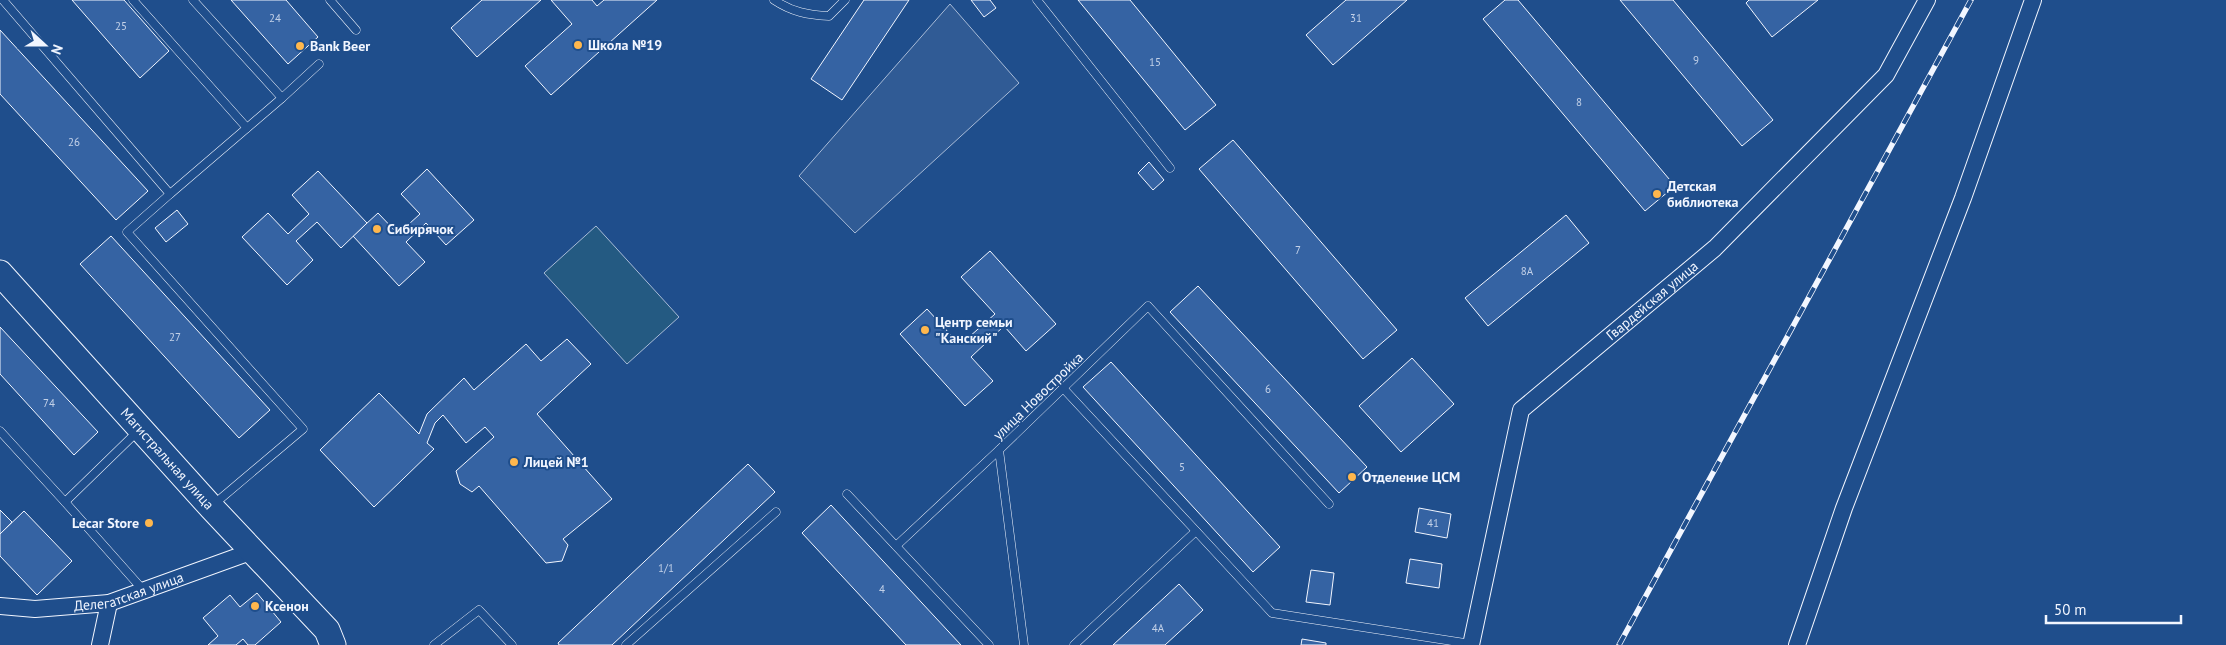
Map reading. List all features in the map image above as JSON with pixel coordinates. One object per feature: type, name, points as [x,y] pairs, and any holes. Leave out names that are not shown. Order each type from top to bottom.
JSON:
[{"type":"main road","name":"Магистральная улица","points":[[0,273],[211,507],[327,630],[333,645]]},
{"type":"street","name":"Гвардейская улица","points":[[1471,644],[1521,410],[1715,248],[1886,75],[1927,0]]},
{"type":"street","points":[[1797,645],[1844,508],[1963,198],[2033,0]]},
{"type":"street","name":"Делегатская улица","points":[[1,606],[35,609],[109,603],[253,551]]},
{"type":"street","points":[[100,645],[109,603]]},
{"type":"lane","points":[[3,0],[170,194]]},
{"type":"lane","points":[[133,0],[247,128]]},
{"type":"lane","points":[[193,0],[282,98]]},
{"type":"lane","points":[[330,0],[356,30]]},
{"type":"lane","points":[[774,0],[789,10],[810,15],[829,16],[845,0]]},
{"type":"lane","points":[[1037,0],[1170,168]]},
{"type":"lane","points":[[211,507],[303,429],[127,232],[319,64]]},
{"type":"lane","name":"улица Новостройка","points":[[1024,645],[999,450],[1148,306],[1329,504]]},
{"type":"lane","points":[[1063,388],[1272,613],[1471,644]]},
{"type":"lane","points":[[65,502],[140,429]]},
{"type":"lane","points":[[0,431],[144,591]]},
{"type":"lane","points":[[896,546],[999,450]]},
{"type":"lane","points":[[847,494],[990,645]]},
{"type":"lane","points":[[626,645],[776,512]]},
{"type":"lane","points":[[1074,645],[1196,531]]},
{"type":"lane","points":[[434,645],[479,610],[512,645]]},
{"type":"shaded area","points":[[950,4],[1019,83],[855,233],[799,176]]},
{"type":"shaded area","points":[[596,226],[679,317],[627,364],[544,273]]},
{"type":"building","points":[[72,0],[124,0],[169,51],[140,78]]},
{"type":"building","points":[[231,0],[286,0],[318,37],[288,64]]},
{"type":"building","points":[[482,0],[541,0],[477,57],[451,28]]},
{"type":"building","name":"Школа №19","points":[[551,0],[592,0],[597,6],[604,0],[657,0],[551,95],[525,66],[572,24]]},
{"type":"building","points":[[864,0],[909,0],[842,100],[811,79]]},
{"type":"building","points":[[971,0],[990,0],[996,8],[984,17]]},
{"type":"building","points":[[1078,0],[1130,0],[1216,105],[1185,130]]},
{"type":"building","points":[[1346,0],[1407,0],[1333,65],[1306,35]]},
{"type":"building","points":[[1505,0],[1518,0],[1675,186],[1645,211],[1483,19]]},
{"type":"building","points":[[1620,0],[1673,0],[1773,120],[1742,146]]},
{"type":"building","points":[[1749,0],[1818,0],[1772,37],[1746,3]]},
{"type":"building","points":[[0,30],[148,191],[116,220],[0,94]]},
{"type":"building","points":[[1233,140],[1397,330],[1363,359],[1199,169]]},
{"type":"building","points":[[1149,162],[1164,180],[1153,190],[1138,173]]},
{"type":"building","name":"Сибирячок","points":[[427,169],[474,220],[446,245],[426,223],[406,242],[425,262],[399,286],[353,236],[378,213],[398,234],[420,214],[401,194]]},
{"type":"building","points":[[318,171],[367,223],[341,248],[317,222],[296,241],[313,260],[287,285],[242,237],[268,213],[288,234],[309,214],[292,195]]},
{"type":"building","points":[[177,210],[188,224],[166,242],[155,228]]},
{"type":"building","points":[[1566,215],[1589,243],[1488,326],[1465,298]]},
{"type":"building","points":[[111,236],[270,410],[239,438],[80,264]]},
{"type":"building","name":"Центр семьи \"Канский\"","points":[[990,251],[1056,324],[1026,351],[1004,326],[971,357],[993,381],[965,406],[900,334],[927,309],[960,345],[995,314],[961,277]]},
{"type":"building","points":[[1198,286],[1367,467],[1339,493],[1170,312]]},
{"type":"building","points":[[0,327],[98,432],[74,455],[0,374]]},
{"type":"building","points":[[567,339],[591,364],[537,414],[612,499],[563,539],[568,545],[562,561],[546,563],[479,486],[472,492],[460,484],[456,471],[494,437],[485,427],[466,443],[443,415],[435,423],[427,443],[434,449],[374,507],[320,450],[379,393],[419,434],[427,414],[464,378],[474,390],[526,344],[541,361]]},
{"type":"building","points":[[1412,358],[1454,404],[1401,452],[1359,406]]},
{"type":"building","points":[[1111,362],[1280,547],[1253,572],[1083,387]]},
{"type":"building","points":[[748,464],[775,492],[612,645],[559,645],[558,643]]},
{"type":"building","points":[[831,505],[961,645],[906,645],[802,533]]},
{"type":"building","points":[[1419,508],[1451,514],[1447,538],[1415,532]]},
{"type":"building","points":[[0,510],[12,522],[0,534]]},
{"type":"building","points":[[24,511],[72,561],[37,595],[0,556],[0,534]]},
{"type":"building","points":[[1410,559],[1442,564],[1439,588],[1406,583]]},
{"type":"building","points":[[1311,570],[1334,573],[1330,605],[1306,602]]},
{"type":"building","points":[[1179,584],[1203,610],[1165,645],[1113,645]]},
{"type":"building","points":[[257,593],[281,622],[255,645],[248,645],[243,639],[236,645],[208,645],[218,636],[203,618],[230,595],[240,607]]},
{"type":"building","points":[[1302,639],[1326,643],[1326,645],[1301,645]]},
{"type":"railway","points":[[1619,645],[1971,0]]},
{"type":"place","name":"Школа №19","points":[[578,45]]},
{"type":"place","name":"Bank Beer","points":[[300,46]]},
{"type":"place","name":"Детская библиотека","points":[[1657,194]]},
{"type":"place","name":"Сибирячок","points":[[377,229]]},
{"type":"place","name":"Центр семьи \"Канский\"","points":[[925,330]]},
{"type":"place","name":"Лицей №1","points":[[514,462]]},
{"type":"place","name":"Отделение ЦСМ","points":[[1352,477]]},
{"type":"place","name":"Lecar Store","points":[[149,523]]},
{"type":"place","name":"Ксенон","points":[[255,606]]}]
